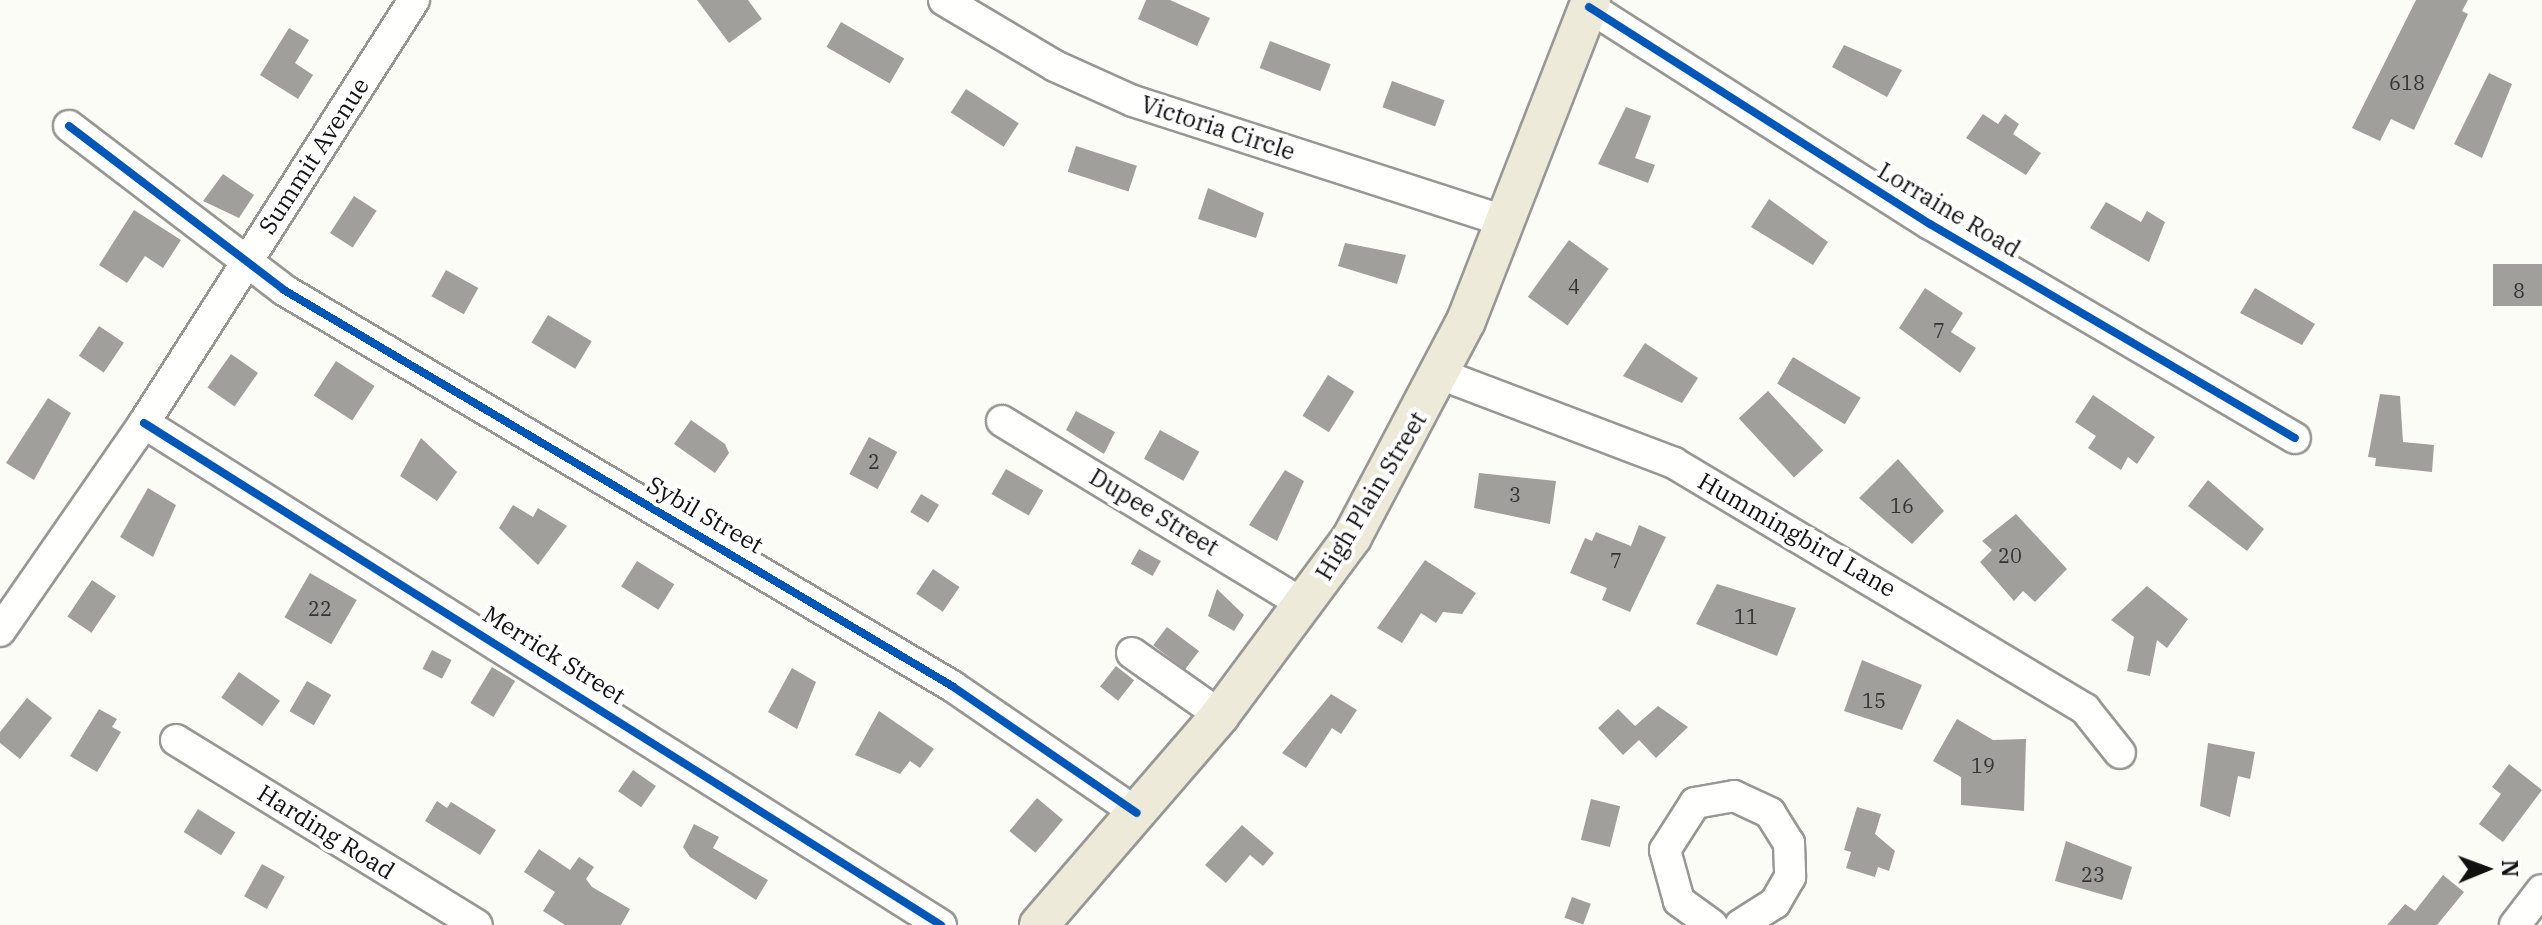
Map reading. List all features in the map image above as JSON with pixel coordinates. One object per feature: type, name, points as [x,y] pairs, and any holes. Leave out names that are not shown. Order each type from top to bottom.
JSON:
[{"type":"main road","name":"High Plain Street","points":[[1039,925],[1220,715],[1305,605],[1352,537],[1440,374],[1507,222],[1590,4]]},
{"type":"street","name":"Summit Avenue","points":[[0,631],[144,423],[414,0]]},
{"type":"street","name":"Victoria Circle","points":[[944,0],[1055,66],[1133,101],[1507,222]]},
{"type":"street","name":"Lorraine Road","points":[[1590,4],[1930,224],[2295,438]]},
{"type":"street","name":"Sybil Street","points":[[69,126],[246,262],[952,686],[1137,813]]},
{"type":"street","name":"Hummingbird Lane","points":[[1440,374],[1674,463],[2085,709],[2120,753]]},
{"type":"street","name":"Dupee Street","points":[[1002,421],[1305,605]]},
{"type":"street","name":"Merrick Street","points":[[144,423],[941,925]]},
{"type":"street","points":[[1132,653],[1220,715]]},
{"type":"street","name":"Harding Road","points":[[176,740],[477,925]]},
{"type":"street","points":[[1712,925],[1702,924],[1679,901],[1665,850],[1695,803],[1734,796],[1770,813],[1789,843],[1790,877],[1775,903],[1740,925]]},
{"type":"street","points":[[2515,925],[2542,890]]},
{"type":"building","points":[[697,0],[748,0],[762,19],[729,43]]},
{"type":"building","points":[[1146,0],[1170,0],[1210,18],[1197,46],[1138,19]]},
{"type":"building","points":[[2416,0],[2468,0],[2462,11],[2468,14],[2414,130],[2391,119],[2380,141],[2352,128]]},
{"type":"building","points":[[841,22],[904,58],[890,84],[826,47]]},
{"type":"building","points":[[289,28],[309,40],[295,63],[313,75],[298,99],[260,75]]},
{"type":"building","points":[[1270,41],[1331,64],[1320,91],[1260,68]]},
{"type":"building","points":[[1844,45],[1902,70],[1887,97],[1832,67]]},
{"type":"building","points":[[2489,73],[2512,84],[2482,158],[2454,144]]},
{"type":"building","points":[[1392,81],[1445,100],[1435,126],[1382,107]]},
{"type":"building","points":[[966,89],[1019,123],[1004,147],[951,112]]},
{"type":"building","points":[[1626,107],[1651,116],[1635,158],[1655,165],[1648,183],[1598,164]]},
{"type":"building","points":[[1983,114],[1998,124],[2005,114],[2019,124],[2013,134],[2041,153],[2026,175],[1966,138]]},
{"type":"building","points":[[1076,146],[1137,166],[1129,191],[1068,172]]},
{"type":"building","points":[[223,174],[254,195],[239,218],[203,201]]},
{"type":"building","points":[[1208,188],[1264,213],[1256,238],[1198,219]]},
{"type":"building","points":[[354,196],[377,211],[353,248],[330,233]]},
{"type":"building","points":[[1769,199],[1828,242],[1813,265],[1751,227]]},
{"type":"building","points":[[2106,202],[2141,222],[2147,211],[2165,222],[2149,262],[2090,228]]},
{"type":"building","points":[[134,210],[181,240],[163,268],[145,256],[127,283],[99,265]]},
{"type":"building","points":[[1569,240],[1609,269],[1567,325],[1528,297]]},
{"type":"building","points":[[1345,243],[1406,255],[1397,284],[1338,266]]},
{"type":"building","points":[[2493,264],[2542,264],[2542,306],[2493,306]]},
{"type":"building","points":[[446,270],[478,288],[464,314],[431,296]]},
{"type":"building","points":[[1925,288],[1963,313],[1951,332],[1976,348],[1960,373],[1899,328]]},
{"type":"building","points":[[2255,288],[2315,324],[2302,345],[2240,313]]},
{"type":"building","points":[[548,315],[592,341],[575,369],[532,342]]},
{"type":"building","points":[[99,326],[124,343],[104,373],[79,356]]},
{"type":"building","points":[[1645,343],[1698,378],[1682,403],[1623,376]]},
{"type":"building","points":[[231,354],[258,373],[235,407],[207,388]]},
{"type":"building","points":[[1793,357],[1861,398],[1845,424],[1777,384]]},
{"type":"building","points":[[336,361],[375,386],[352,420],[314,395]]},
{"type":"building","points":[[1328,375],[1354,391],[1329,432],[1303,416]]},
{"type":"building","points":[[1768,391],[1823,450],[1794,478],[1739,418]]},
{"type":"building","points":[[2380,394],[2400,396],[2403,442],[2434,445],[2432,472],[2375,466],[2376,458],[2368,457]]},
{"type":"building","points":[[2093,395],[2155,437],[2137,464],[2128,457],[2121,470],[2088,448],[2096,436],[2075,422]]},
{"type":"building","points":[[48,398],[71,413],[34,480],[6,463]]},
{"type":"building","points":[[1076,411],[1115,432],[1104,454],[1066,430]]},
{"type":"building","points":[[691,420],[725,444],[729,453],[715,473],[674,444]]},
{"type":"building","points":[[1160,430],[1199,452],[1183,481],[1144,459]]},
{"type":"building","points":[[869,437],[897,452],[878,489],[849,474]]},
{"type":"building","points":[[421,438],[457,472],[437,501],[400,476]]},
{"type":"building","points":[[1898,459],[1944,511],[1912,544],[1859,498]]},
{"type":"building","points":[[1006,469],[1043,490],[1029,516],[992,494]]},
{"type":"building","points":[[1285,470],[1304,481],[1277,541],[1249,525]]},
{"type":"building","points":[[1479,473],[1556,481],[1550,524],[1474,508]]},
{"type":"building","points":[[2208,480],[2264,529],[2247,551],[2188,506]]},
{"type":"building","points":[[148,488],[176,505],[153,557],[120,537]]},
{"type":"building","points":[[921,494],[939,505],[928,523],[910,512]]},
{"type":"building","points":[[513,505],[533,517],[538,508],[567,526],[538,565],[499,528]]},
{"type":"building","points":[[2016,514],[2067,569],[2035,602],[2023,591],[2014,601],[1980,562],[1992,550],[1982,541]]},
{"type":"building","points":[[1639,525],[1666,537],[1630,612],[1602,600],[1607,588],[1570,573],[1585,538],[1592,541],[1596,532],[1631,546]]},
{"type":"building","points":[[1139,549],[1161,561],[1153,576],[1131,564]]},
{"type":"building","points":[[1425,560],[1476,593],[1462,614],[1443,612],[1436,623],[1421,613],[1402,643],[1377,628]]},
{"type":"building","points":[[637,561],[674,584],[658,610],[621,586]]},
{"type":"building","points":[[933,569],[960,587],[943,612],[916,594]]},
{"type":"building","points":[[310,573],[357,600],[331,644],[284,617]]},
{"type":"building","points":[[92,580],[116,596],[91,633],[67,616]]},
{"type":"building","points":[[1717,584],[1796,608],[1777,656],[1696,624]]},
{"type":"building","points":[[2147,586],[2188,619],[2167,648],[2157,640],[2150,676],[2127,671],[2134,637],[2111,620]]},
{"type":"building","points":[[1217,589],[1244,615],[1234,631],[1208,616]]},
{"type":"building","points":[[1167,627],[1199,651],[1185,669],[1153,645]]},
{"type":"building","points":[[432,650],[452,660],[442,679],[422,669]]},
{"type":"building","points":[[1862,660],[1922,685],[1902,730],[1844,711]]},
{"type":"building","points":[[1116,666],[1134,680],[1118,701],[1100,686]]},
{"type":"building","points":[[492,667],[515,681],[494,717],[470,703]]},
{"type":"building","points":[[792,668],[816,682],[797,729],[768,712]]},
{"type":"building","points":[[239,672],[280,701],[262,726],[221,697]]},
{"type":"building","points":[[307,681],[331,695],[314,725],[290,711]]},
{"type":"building","points":[[1331,694],[1357,710],[1341,734],[1332,728],[1306,768],[1282,753]]},
{"type":"building","points":[[27,698],[52,718],[20,759],[0,743],[0,732]]},
{"type":"building","points":[[1658,706],[1688,727],[1656,758],[1639,740],[1623,755],[1598,728],[1618,709],[1635,726]]},
{"type":"building","points":[[99,709],[117,719],[112,727],[121,732],[97,772],[70,756]]},
{"type":"building","points":[[879,711],[934,749],[920,768],[910,761],[900,774],[855,755]]},
{"type":"building","points":[[1957,719],[1993,740],[2026,739],[2024,811],[1961,805],[1961,777],[1933,761]]},
{"type":"building","points":[[2208,743],[2255,752],[2250,779],[2238,776],[2230,817],[2200,806]]},
{"type":"building","points":[[2509,764],[2542,790],[2503,842],[2479,824],[2501,794],[2492,787]]},
{"type":"building","points":[[633,770],[656,786],[641,807],[618,791]]},
{"type":"building","points":[[1037,798],[1063,820],[1035,853],[1009,831]]},
{"type":"building","points":[[1591,799],[1620,806],[1610,847],[1581,840]]},
{"type":"building","points":[[437,801],[447,808],[451,802],[496,830],[480,855],[425,821]]},
{"type":"building","points":[[1857,807],[1881,814],[1875,834],[1895,851],[1889,871],[1878,867],[1875,877],[1846,868],[1851,852],[1844,850]]},
{"type":"building","points":[[198,809],[235,832],[221,855],[184,832]]},
{"type":"building","points":[[694,824],[719,837],[713,848],[768,880],[756,900],[690,857],[683,847]]},
{"type":"building","points":[[1242,825],[1274,853],[1263,866],[1250,855],[1226,883],[1205,865]]},
{"type":"building","points":[[2066,841],[2132,867],[2122,900],[2055,881]]},
{"type":"building","points":[[539,849],[570,870],[579,857],[594,867],[586,879],[592,887],[630,909],[621,925],[565,925],[543,911],[555,892],[524,872]]},
{"type":"building","points":[[262,864],[285,877],[267,909],[244,896]]},
{"type":"building","points":[[2443,875],[2464,892],[2437,925],[2387,925],[2405,904],[2415,911]]},
{"type":"building","points":[[1572,897],[1591,904],[1583,925],[1564,918]]},
{"type":"cycle path","points":[[1589,7],[1930,224],[2295,438]]},
{"type":"cycle path","points":[[69,126],[284,290],[952,686],[1137,813]]},
{"type":"cycle path","points":[[144,423],[941,925]]}]
